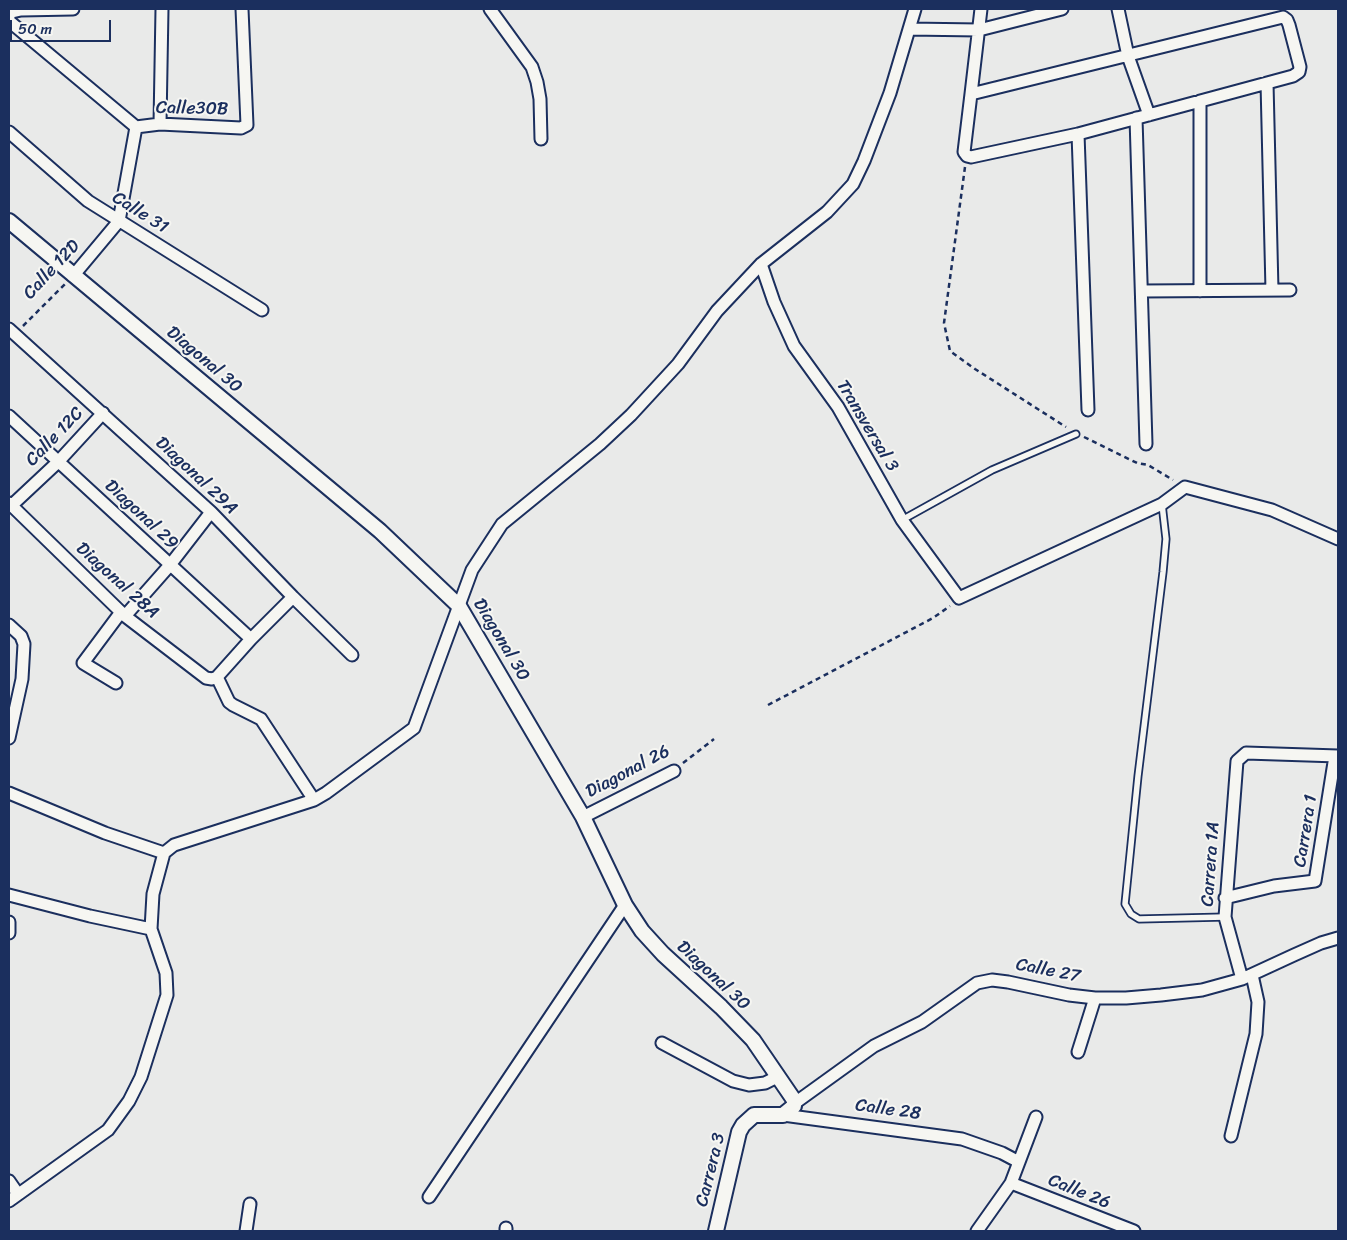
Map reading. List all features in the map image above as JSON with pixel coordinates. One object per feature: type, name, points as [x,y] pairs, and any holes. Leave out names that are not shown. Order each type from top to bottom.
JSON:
[{"type":"street","points":[[9,15],[12,12],[21,10],[73,9]]},
{"type":"street","points":[[160,124],[162,9]]},
{"type":"street","name":"Calle30B","points":[[136,127],[160,124],[241,128],[247,125],[242,9]]},
{"type":"street","points":[[490,9],[532,67],[540,100],[541,139]]},
{"type":"street","points":[[9,1181],[13,1198],[75,1156],[108,1130],[129,1101],[141,1077],[167,995],[166,973],[151,929],[153,894],[164,853],[174,845],[314,800],[414,728],[472,570],[502,524],[600,444],[631,415],[678,364],[717,311],[761,264],[827,212],[853,184],[864,161],[890,93],[915,9]]},
{"type":"street","points":[[971,94],[1283,17],[1290,25],[1300,67],[1299,72],[1293,76],[1078,134],[972,157],[967,156],[964,152],[981,9]]},
{"type":"street","points":[[1118,9],[1128,56],[1148,115]]},
{"type":"street","points":[[909,29],[979,30],[1055,10]]},
{"type":"street","points":[[9,21],[136,127],[119,221]]},
{"type":"street","points":[[1267,83],[1272,290]]},
{"type":"street","points":[[1200,101],[1200,291]]},
{"type":"street","points":[[1136,118],[1146,444]]},
{"type":"street","name":"Calle 31","points":[[9,132],[88,200],[262,310]]},
{"type":"street","points":[[1078,134],[1088,410]]},
{"type":"street","name":"Diagonal 30","points":[[9,220],[73,276],[380,531],[459,606],[582,816],[625,905],[642,931],[663,954],[721,1007],[753,1040],[795,1103]]},
{"type":"street","name":"Calle 12D","points":[[73,276],[119,221]]},
{"type":"street","name":"Transversal 3","points":[[761,264],[774,302],[794,346],[838,407],[902,520],[959,598]]},
{"type":"street","points":[[1142,291],[1290,290]]},
{"type":"street","name":"Diagonal 29A","points":[[11,334],[103,413],[211,512],[352,655]]},
{"type":"street","name":"Calle 12C","points":[[10,505],[58,462],[103,413]]},
{"type":"street","name":"Diagonal 29","points":[[9,416],[251,639]]},
{"type":"street","points":[[959,598],[1162,504],[1185,487],[1272,510],[1338,539]]},
{"type":"street","name":"Diagonal 28A","points":[[10,505],[123,614],[212,677]]},
{"type":"street","points":[[116,683],[83,663],[123,614],[170,565],[211,512]]},
{"type":"street","points":[[293,597],[212,677],[229,702],[261,719],[314,800]]},
{"type":"street","points":[[9,625],[22,636],[24,644],[22,679],[9,738]]},
{"type":"street","name":"Carrera 1A","points":[[1231,1136],[1256,1034],[1258,1002],[1225,917],[1237,761],[1246,753],[1337,756]]},
{"type":"street","name":"Carrera 1","points":[[1225,898],[1274,886],[1315,881],[1337,756]]},
{"type":"street","name":"Diagonal 26","points":[[582,816],[674,770]]},
{"type":"street","points":[[9,793],[106,833],[164,853]]},
{"type":"street","points":[[9,895],[90,916],[151,929]]},
{"type":"street","points":[[428,1197],[482,1120],[625,905]]},
{"type":"street","points":[[9,922],[9,933]]},
{"type":"street","name":"Calle 27","points":[[783,1115],[795,1103],[874,1046],[922,1022],[978,983],[992,980],[1008,982],[1069,995],[1095,998],[1161,996],[1202,990],[1247,977],[1321,943],[1338,938]]},
{"type":"street","points":[[1078,1052],[1095,998]]},
{"type":"street","points":[[662,1044],[733,1081],[749,1085],[765,1083],[777,1077]]},
{"type":"street","name":"Calle 28","points":[[748,1119],[754,1115],[783,1115],[962,1139],[1002,1153],[1019,1162]]},
{"type":"street","points":[[976,1231],[1011,1183],[1036,1117]]},
{"type":"street","name":"Carrera 3","points":[[716,1231],[739,1132],[742,1125],[748,1119]]},
{"type":"street","name":"Calle 26","points":[[1011,1183],[1134,1231]]},
{"type":"street","points":[[246,1231],[250,1204]]},
{"type":"lane","points":[[902,520],[992,470],[1076,434]]},
{"type":"lane","points":[[1162,504],[1166,539],[1163,572],[1125,904],[1131,914],[1139,918],[1225,917]]},
{"type":"path","points":[[967,156],[944,323],[950,350],[975,369],[1076,434],[1138,463],[1148,465],[1185,487]]},
{"type":"path","name":"Calle 12D","points":[[11,334],[73,276]]},
{"type":"path","points":[[768,705],[934,618],[959,598]]},
{"type":"path","name":"Diagonal 26","points":[[674,770],[714,739]]}]
